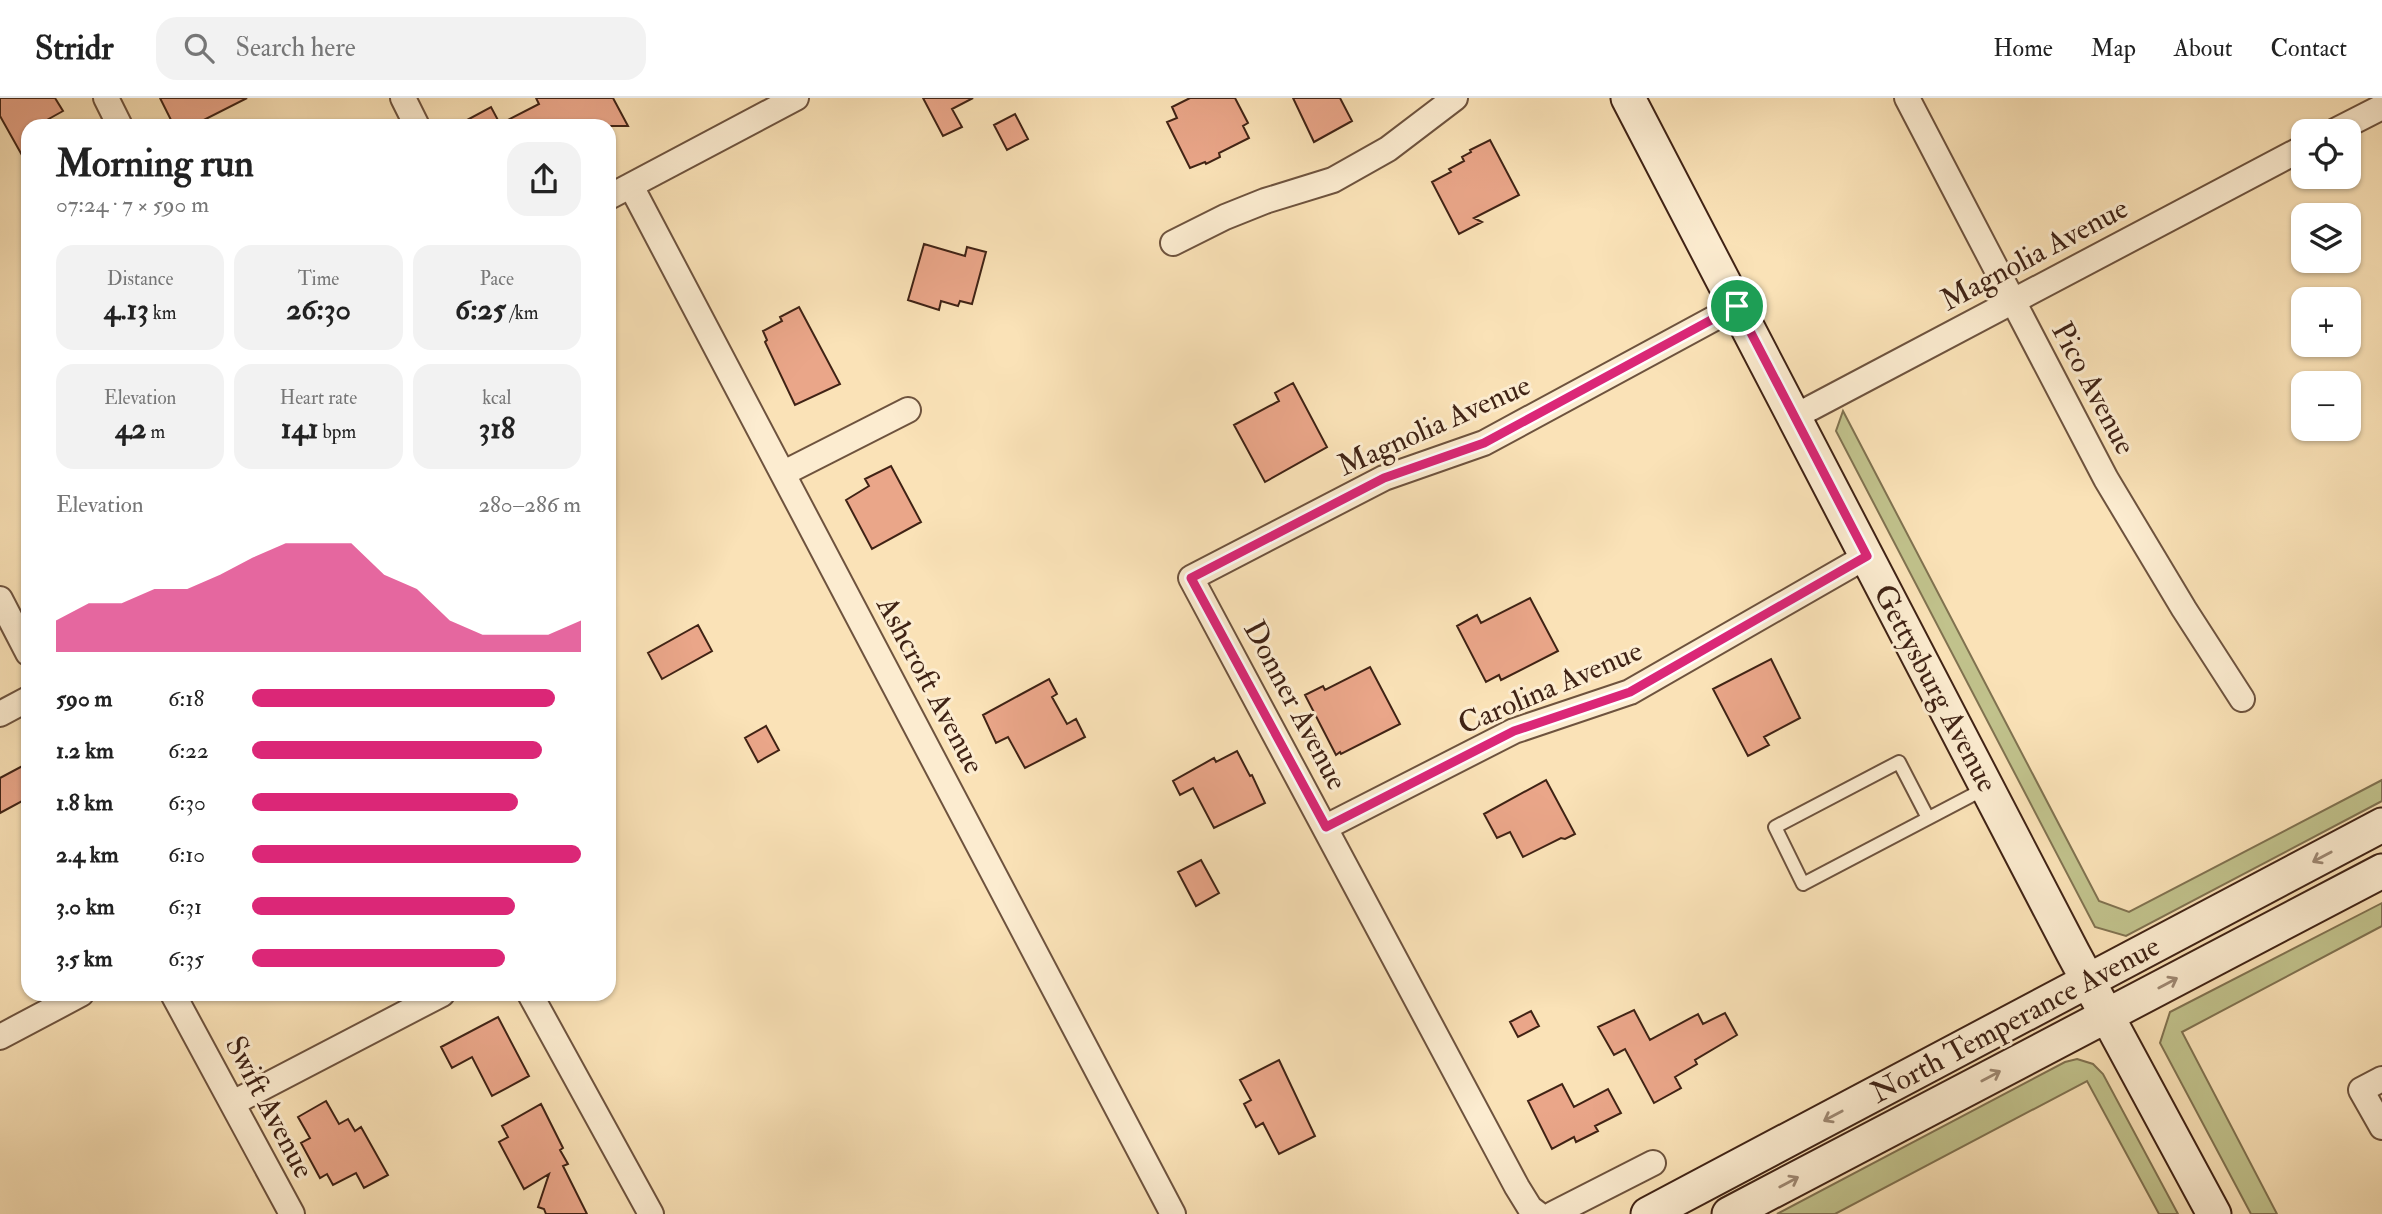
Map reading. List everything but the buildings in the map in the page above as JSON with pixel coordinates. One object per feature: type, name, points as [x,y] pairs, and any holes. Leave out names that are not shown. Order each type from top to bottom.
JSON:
[{"type":"main road","name":"Gettysburg Avenue","points":[[1628,98],[2088,980],[2214,1214]]},
{"type":"main road","name":"North Temperance Avenue","points":[[1648,1214],[2382,825]]},
{"type":"main road","name":"North Temperance Avenue","points":[[1729,1214],[2382,871]]},
{"type":"street","points":[[106,98],[116,119]]},
{"type":"street","points":[[403,98],[414,119]]},
{"type":"street","points":[[616,194],[796,98]]},
{"type":"street","points":[[1173,243],[1224,217],[1333,180],[1388,149],[1455,98]]},
{"type":"street","name":"Pico Avenue","points":[[1907,98],[2106,479],[2242,699]]},
{"type":"street","points":[[2358,119],[2382,107]]},
{"type":"street","name":"Magnolia Avenue","points":[[1794,416],[2291,154]]},
{"type":"street","name":"Ashcroft Avenue","points":[[631,186],[1172,1214]]},
{"type":"street","name":"Magnolia Avenue","points":[[1191,578],[1384,478],[1484,443],[1737,306]]},
{"type":"street","points":[[784,473],[908,410]]},
{"type":"street","name":"Carolina Avenue","points":[[1326,827],[1514,731],[1630,692],[1867,556]]},
{"type":"street","name":"Donner Avenue","points":[[1191,578],[1517,1187],[1530,1208],[1538,1214]]},
{"type":"street","points":[[0,599],[21,640]]},
{"type":"street","points":[[0,714],[21,703]]},
{"type":"street","points":[[0,1037],[69,1001]]},
{"type":"street","name":"Swift Avenue","points":[[177,1001],[292,1214]]},
{"type":"street","points":[[233,1103],[429,1001]]},
{"type":"street","points":[[534,1001],[651,1214]]},
{"type":"street","points":[[2372,1084],[2382,1127]]},
{"type":"street","points":[[1553,1214],[1653,1163]]},
{"type":"lane","points":[[1928,818],[1899,762],[1775,827],[1803,884],[1988,787]]},
{"type":"green space","points":[[1843,411],[2099,901],[2129,912],[2382,780],[2382,801],[2126,936],[2095,927],[1836,431]]},
{"type":"green space","points":[[2382,903],[2382,926],[2182,1032],[2277,1214],[2251,1214],[2160,1043],[2170,1012]]},
{"type":"green space","points":[[2077,1059],[2093,1064],[2103,1074],[2178,1214],[2159,1214],[2087,1081],[1835,1214],[1777,1214],[2065,1062]]},
{"type":"route","points":[[1737,306],[1867,556],[1630,692],[1514,731],[1326,827],[1191,578],[1384,478],[1484,443],[1737,306]]}]
